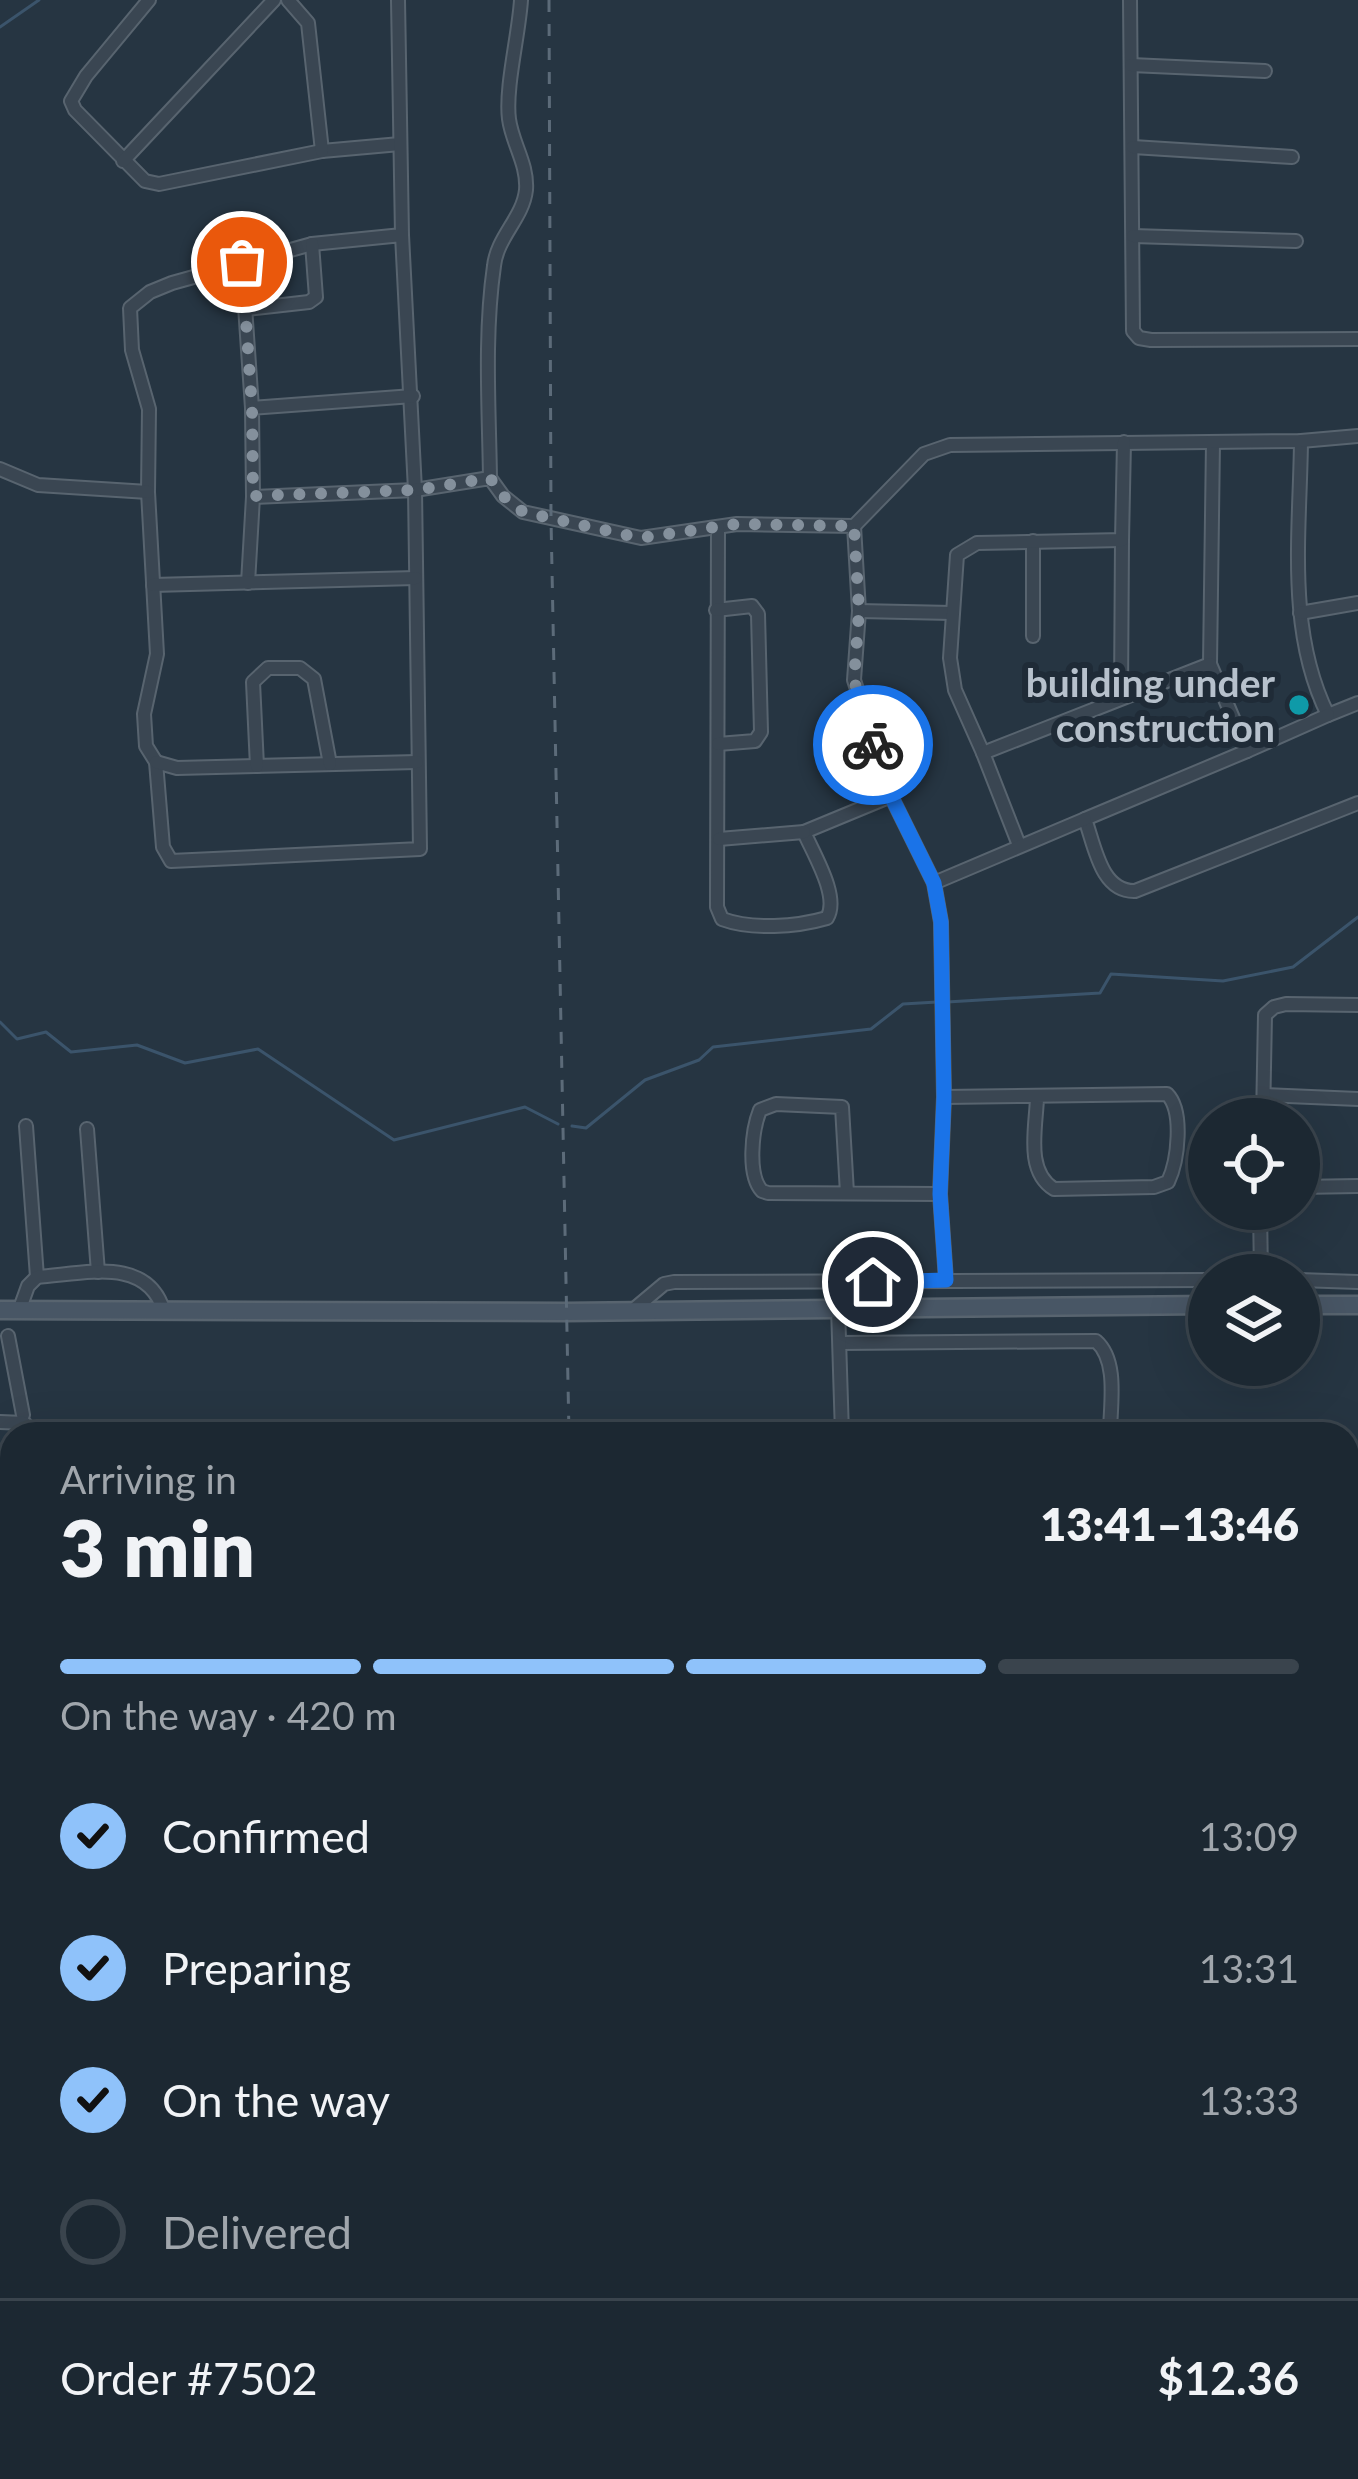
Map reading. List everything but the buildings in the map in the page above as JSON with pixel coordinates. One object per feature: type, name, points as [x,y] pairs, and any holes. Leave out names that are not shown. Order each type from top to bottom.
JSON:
[{"type":"street","points":[[148,0],[71,98],[75,110],[146,181],[172,184],[322,151],[400,144]]},
{"type":"street","points":[[123,161],[274,0]]},
{"type":"street","points":[[288,0],[308,23],[322,151]]},
{"type":"street","points":[[398,0],[402,235],[416,490],[420,849],[171,861],[163,847],[156,762],[146,746],[144,714],[157,654],[148,409],[132,350],[130,308],[150,292],[242,262],[312,244],[402,235]]},
{"type":"street","points":[[521,0],[508,116],[522,158],[526,192],[494,266],[489,365],[490,478],[523,512],[640,538],[737,524],[854,526],[924,454],[950,445],[1301,441],[1358,436]]},
{"type":"street","points":[[1130,0],[1133,331],[1139,338],[1358,339]]},
{"type":"street","points":[[1131,64],[1265,71]]},
{"type":"street","points":[[1133,147],[1292,157]]},
{"type":"street","points":[[1133,236],[1296,241]]},
{"type":"street","points":[[247,309],[309,302],[316,297],[312,244]]},
{"type":"street","points":[[242,262],[252,408],[248,583]]},
{"type":"street","points":[[252,408],[412,396]]},
{"type":"street","points":[[1301,441],[1302,643],[1328,715]]},
{"type":"street","points":[[1121,696],[1124,442]]},
{"type":"street","points":[[1213,442],[1210,664],[1246,751]]},
{"type":"street","points":[[0,469],[38,485],[148,492]]},
{"type":"street","points":[[253,496],[416,490],[490,478]]},
{"type":"street","points":[[854,526],[859,611],[854,680],[891,796],[934,883],[941,922],[944,1097],[940,1194],[946,1280]]},
{"type":"street","points":[[718,527],[717,907],[722,920],[807,924],[827,918],[832,909],[804,832]]},
{"type":"street","points":[[1019,844],[956,691],[950,658],[956,555],[965,546],[1122,540]]},
{"type":"street","points":[[1033,541],[1033,636]]},
{"type":"street","points":[[153,585],[416,578]]},
{"type":"street","points":[[1300,613],[1358,604]]},
{"type":"street","points":[[716,610],[752,606],[758,614],[761,732],[754,741],[718,744]]},
{"type":"street","points":[[859,611],[952,613]]},
{"type":"street","points":[[983,753],[1210,664]]},
{"type":"street","points":[[257,766],[253,682],[268,668],[300,668],[314,680],[330,764]]},
{"type":"street","points":[[934,883],[1358,703]]},
{"type":"street","points":[[156,762],[177,768],[417,762]]},
{"type":"street","points":[[159,784],[177,768]]},
{"type":"street","points":[[719,838],[804,832],[891,796]]},
{"type":"street","points":[[1085,819],[1108,881],[1121,892],[1136,891],[1358,803]]},
{"type":"street","points":[[1264,1098],[1265,1016],[1274,1007],[1358,1005]]},
{"type":"street","points":[[944,1097],[1167,1094],[1176,1111],[1174,1169],[1168,1182],[1154,1187],[1054,1189],[1042,1182],[1036,1170],[1036,1098]]},
{"type":"street","points":[[1264,1095],[1358,1099]]},
{"type":"street","points":[[847,1193],[842,1107],[776,1104],[760,1110],[754,1178],[757,1187],[768,1193],[940,1194]]},
{"type":"street","points":[[26,1126],[37,1277]]},
{"type":"street","points":[[87,1130],[98,1272]]},
{"type":"street","points":[[1320,1187],[1358,1186]]},
{"type":"street","points":[[9,1311],[37,1277],[98,1272],[141,1278],[158,1293],[164,1312]]},
{"type":"street","points":[[634,1310],[664,1284],[674,1282],[1188,1280]]},
{"type":"street","points":[[1000,1281],[1018,1304]]},
{"type":"street","points":[[1320,1281],[1358,1282]]},
{"type":"street","points":[[838,1306],[873,1282]]},
{"type":"street","points":[[9,1311],[1188,1305]]},
{"type":"street","points":[[1320,1305],[1358,1305]]},
{"type":"street","points":[[838,1306],[842,1422]]},
{"type":"street","points":[[8,1336],[23,1415]]},
{"type":"street","points":[[840,1343],[1096,1341],[1109,1361],[1110,1422]]},
{"type":"waterway","points":[[0,27],[39,0]]},
{"type":"waterway","points":[[947,1002],[1100,993],[1111,974],[1223,981],[1293,967],[1358,917]]},
{"type":"waterway","points":[[572,1126],[586,1128],[645,1080],[699,1060],[713,1047],[871,1029],[903,1004],[937,1002]]},
{"type":"waterway","points":[[0,1022],[17,1039],[46,1032],[71,1052],[137,1045],[185,1063],[258,1049],[394,1140],[525,1107],[558,1124]]},
{"type":"railway","points":[[549,0],[551,519],[569,1422]]},
{"type":"way so far","points":[[242,262],[253,496],[416,490],[490,478],[523,512],[640,538],[737,524],[854,526],[859,611],[854,680],[873,745]]},
{"type":"place","name":"building under construction","points":[[1299,705]]},
{"type":"route","points":[[873,745],[891,796],[934,883],[941,922],[944,1097],[940,1194],[946,1280],[873,1282]]}]
